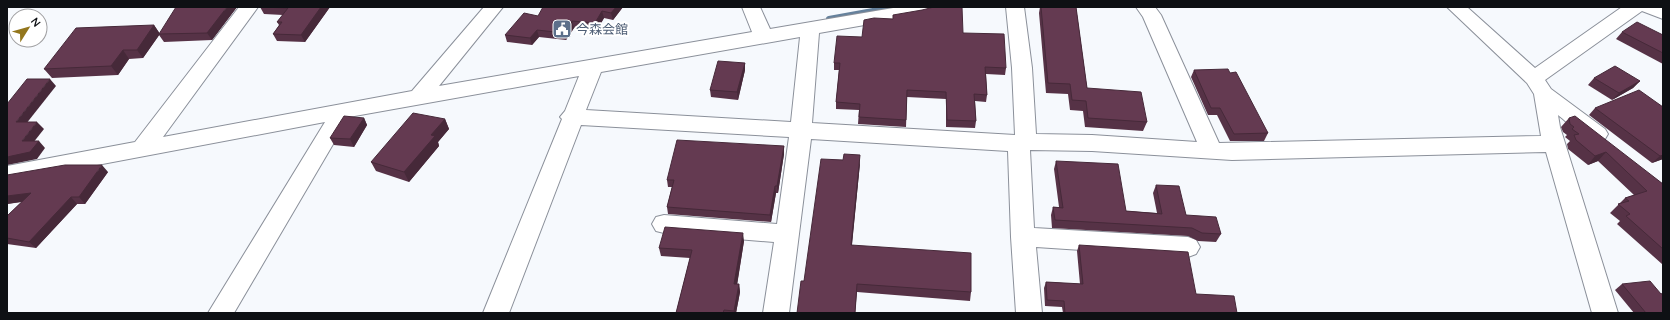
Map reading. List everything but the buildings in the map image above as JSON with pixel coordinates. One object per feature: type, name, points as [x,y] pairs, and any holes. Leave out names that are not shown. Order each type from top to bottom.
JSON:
[{"type":"street","points":[[142,149],[249,7]]},
{"type":"street","points":[[419,97],[494,7]]},
{"type":"street","points":[[751,7],[764,38]]},
{"type":"street","points":[[7,174],[419,97],[810,30],[933,7]]},
{"type":"street","points":[[1015,7],[1022,68],[1023,237],[1029,313]]},
{"type":"street","points":[[1145,7],[1152,15],[1211,150]]},
{"type":"street","points":[[1456,7],[1539,86],[1615,148]]},
{"type":"street","points":[[1539,86],[1635,7]]},
{"type":"street","points":[[1649,7],[1663,13]]},
{"type":"street","points":[[776,313],[801,131],[810,30]]},
{"type":"street","points":[[496,313],[592,67]]},
{"type":"street","points":[[1539,86],[1553,144],[1577,216],[1605,313]]},
{"type":"street","points":[[221,313],[342,112]]},
{"type":"street","points":[[572,117],[683,122],[801,131],[1023,142],[1092,143],[1232,152],[1553,144]]},
{"type":"street","points":[[664,224],[787,234]]},
{"type":"street","points":[[1023,237],[1188,247]]},
{"type":"waterway","points":[[829,19],[895,7]]},
{"type":"place","name":"今森会館","points":[[562,29]]}]
